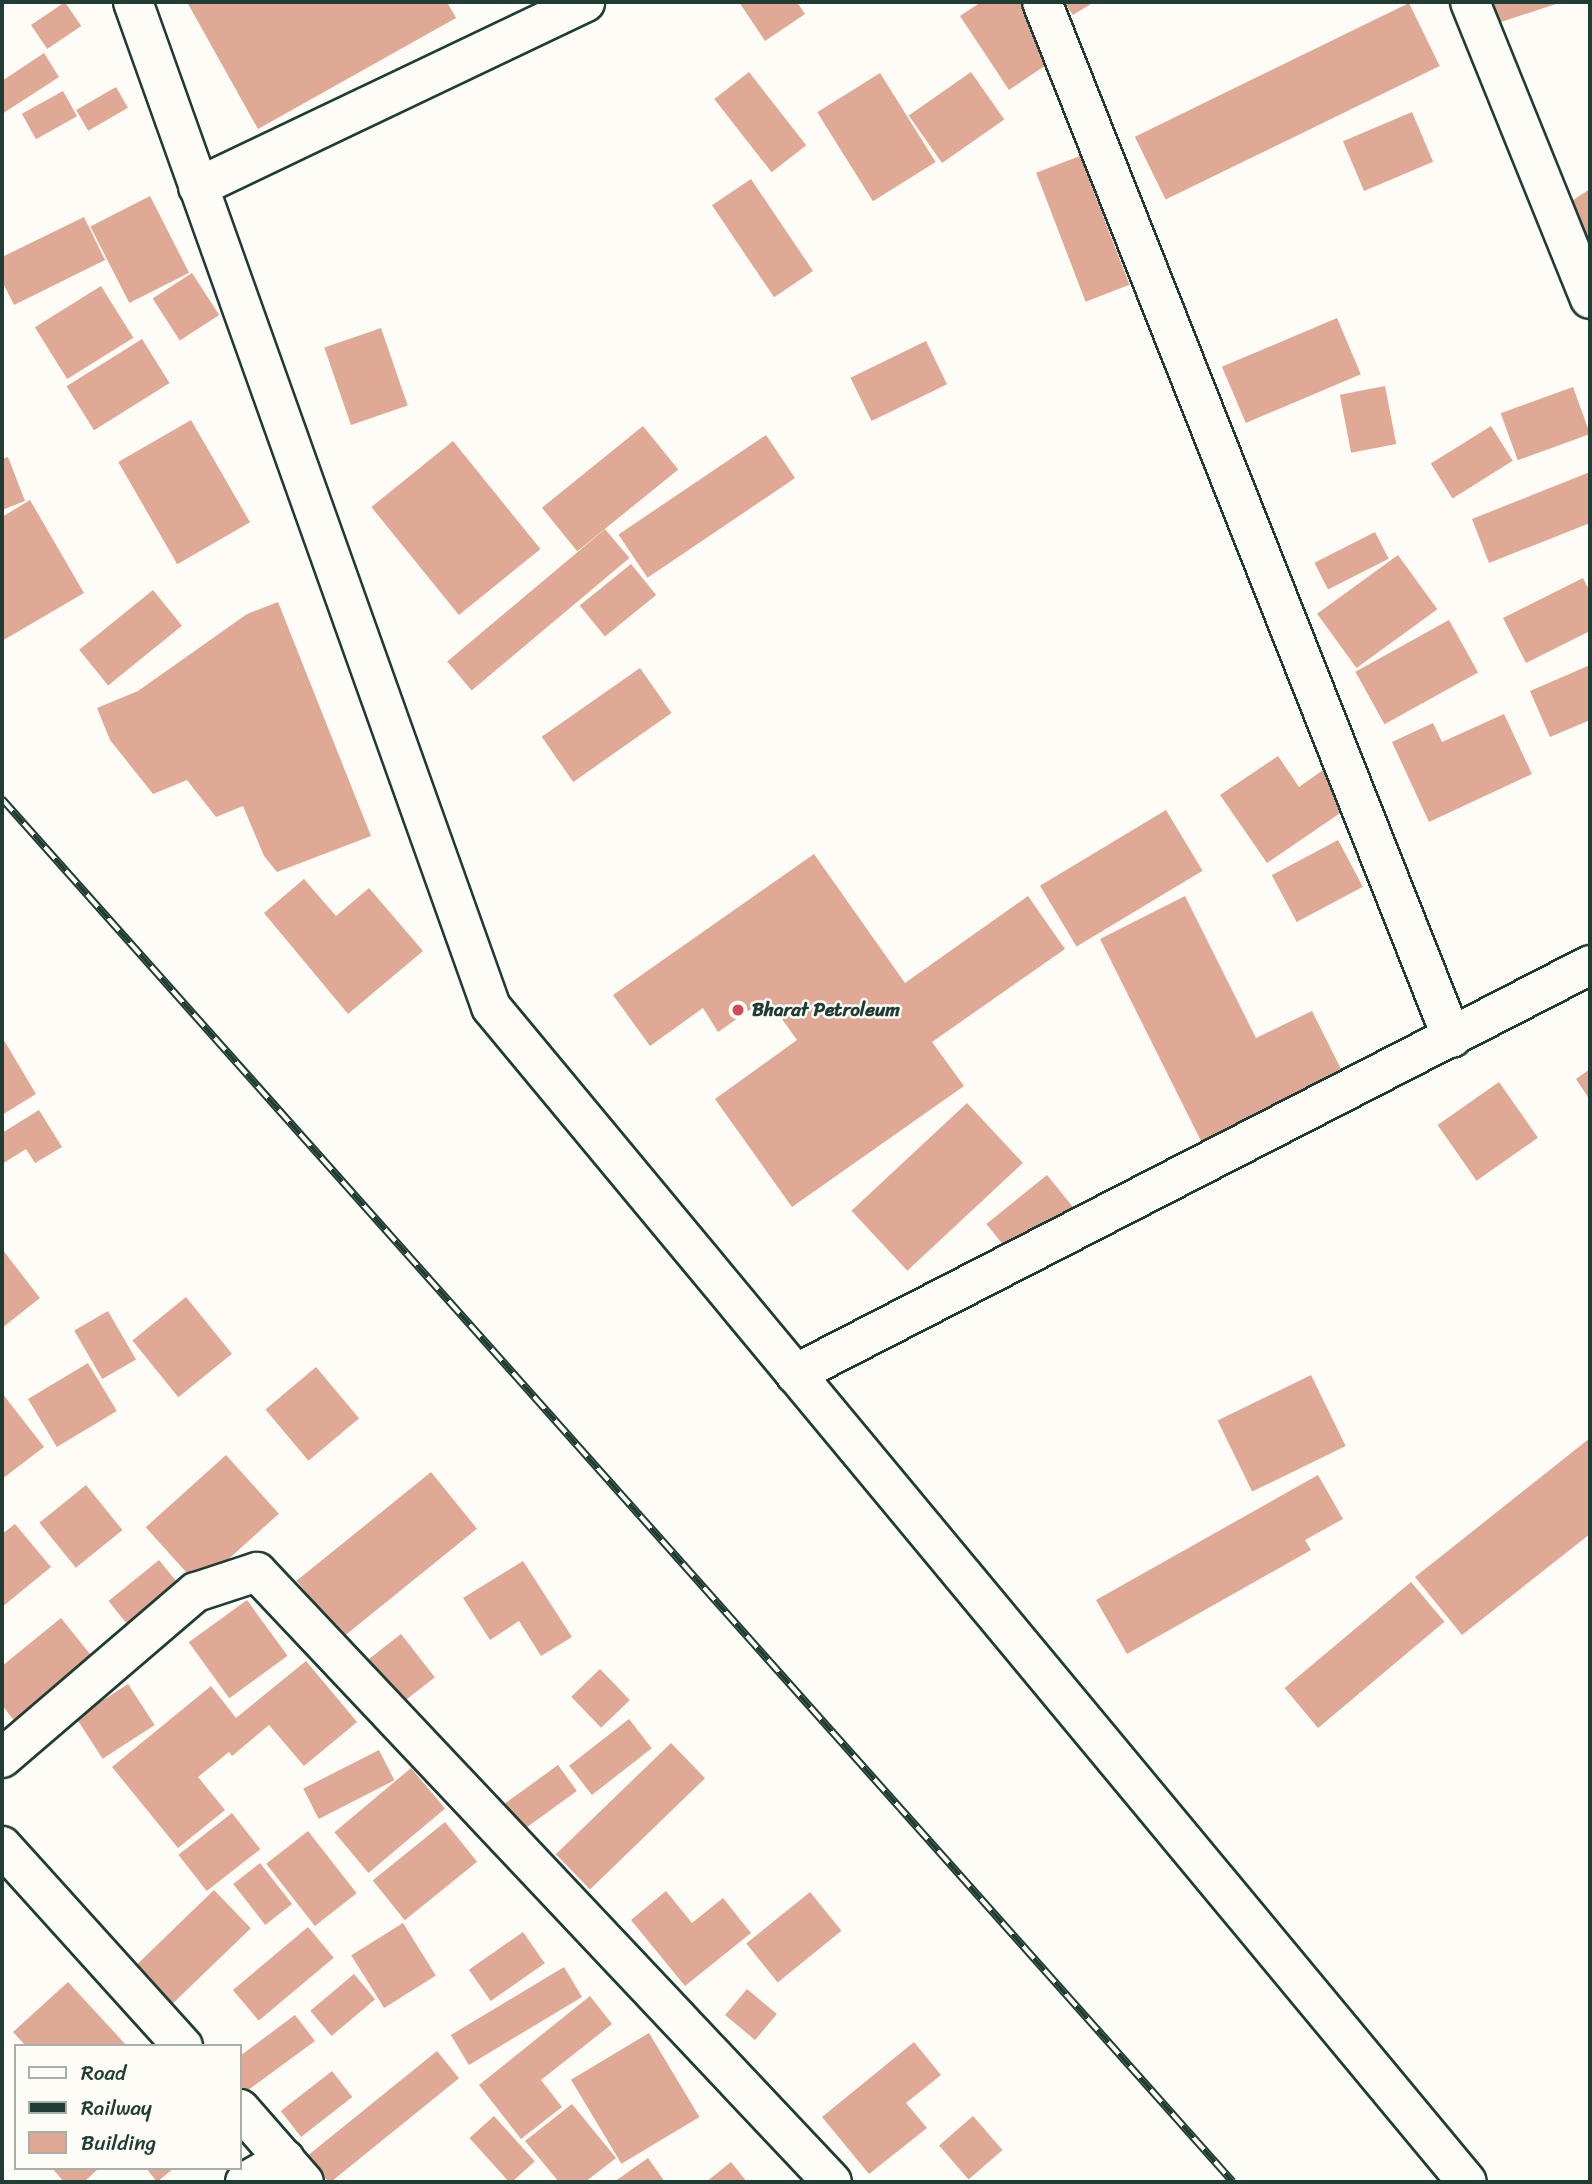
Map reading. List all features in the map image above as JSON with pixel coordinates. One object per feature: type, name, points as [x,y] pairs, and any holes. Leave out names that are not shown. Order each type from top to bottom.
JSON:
[{"type":"street","points":[[133,2],[491,1007],[1467,2182]]},
{"type":"street","points":[[198,187],[585,2]]},
{"type":"street","points":[[1042,2],[1452,1038]]},
{"type":"street","points":[[1470,2],[1590,299]]},
{"type":"street","points":[[795,1374],[1590,965]]},
{"type":"street","points":[[2,1758],[195,1592],[257,1572],[832,2182]]},
{"type":"street","points":[[2,1846],[181,2044]]},
{"type":"street","points":[[242,2111],[295,2171],[245,2182]]},
{"type":"building","points":[[65,2],[81,26],[47,49],[31,25]]},
{"type":"building","points":[[187,2],[447,2],[456,18],[258,129]]},
{"type":"building","points":[[739,2],[797,2],[805,14],[765,41]]},
{"type":"building","points":[[981,2],[1021,2],[1058,57],[1009,90],[960,16]]},
{"type":"building","points":[[1064,2],[1094,2],[1073,15]]},
{"type":"building","points":[[1478,2],[1562,2],[1486,27]]},
{"type":"building","points":[[1409,3],[1440,66],[1166,200],[1135,137]]},
{"type":"building","points":[[44,53],[59,77],[2,114],[2,81]]},
{"type":"building","points":[[749,72],[806,145],[772,172],[714,99]]},
{"type":"building","points":[[971,72],[1004,120],[942,163],[909,116]]},
{"type":"building","points":[[880,73],[936,162],[873,201],[817,112]]},
{"type":"building","points":[[116,87],[128,108],[88,131],[76,110]]},
{"type":"building","points":[[63,91],[77,116],[36,139],[22,114]]},
{"type":"building","points":[[1412,112],[1433,162],[1364,191],[1343,141]]},
{"type":"building","points":[[1080,156],[1129,285],[1086,302],[1036,173]]},
{"type":"building","points":[[751,179],[813,271],[774,297],[712,205]]},
{"type":"building","points":[[1590,189],[1590,239],[1567,204]]},
{"type":"building","points":[[150,196],[189,273],[129,303],[90,226]]},
{"type":"building","points":[[84,217],[105,260],[14,305],[2,281],[2,257]]},
{"type":"building","points":[[192,273],[219,315],[180,341],[153,299]]},
{"type":"building","points":[[101,286],[133,338],[67,379],[35,327]]},
{"type":"building","points":[[1337,318],[1361,374],[1246,423],[1222,367]]},
{"type":"building","points":[[381,328],[408,406],[351,425],[324,348]]},
{"type":"building","points":[[142,339],[170,383],[94,430],[67,386]]},
{"type":"building","points":[[926,341],[947,384],[872,421],[851,378]]},
{"type":"building","points":[[1385,386],[1396,444],[1351,453],[1340,395]]},
{"type":"building","points":[[1573,387],[1590,434],[1518,460],[1501,413]]},
{"type":"building","points":[[191,420],[250,522],[177,564],[118,462]]},
{"type":"building","points":[[643,426],[678,470],[577,551],[542,508]]},
{"type":"building","points":[[1491,426],[1513,461],[1453,498],[1431,464]]},
{"type":"building","points":[[766,435],[795,478],[648,578],[618,535]]},
{"type":"building","points":[[453,441],[540,549],[459,615],[371,507]]},
{"type":"building","points":[[8,457],[25,501],[2,510],[2,459]]},
{"type":"building","points":[[1590,472],[1590,523],[1489,563],[1472,519]]},
{"type":"building","points":[[30,500],[84,593],[2,641],[2,517]]},
{"type":"building","points":[[605,529],[629,558],[472,691],[447,661]]},
{"type":"building","points":[[1375,532],[1389,559],[1328,590],[1314,563]]},
{"type":"building","points":[[1398,555],[1437,609],[1356,668],[1317,614]]},
{"type":"building","points":[[631,564],[656,595],[605,637],[580,606]]},
{"type":"building","points":[[1583,578],[1590,592],[1590,631],[1526,663],[1503,618]]},
{"type":"building","points":[[153,590],[182,626],[108,686],[79,650]]},
{"type":"building","points":[[278,602],[371,836],[277,872],[264,856],[243,806],[216,817],[187,780],[153,794],[110,740],[97,708],[138,691],[247,614]]},
{"type":"building","points":[[1449,620],[1478,672],[1385,724],[1355,672]]},
{"type":"building","points":[[1590,665],[1590,720],[1550,737],[1530,691]]},
{"type":"building","points":[[640,668],[672,713],[573,782],[542,737]]},
{"type":"building","points":[[1504,714],[1532,774],[1429,822],[1392,742],[1433,723],[1442,742]]},
{"type":"building","points":[[1278,756],[1299,787],[1323,770],[1349,807],[1267,863],[1220,795]]},
{"type":"building","points":[[1166,810],[1203,871],[1077,947],[1040,886]]},
{"type":"building","points":[[1338,840],[1363,887],[1297,922],[1272,875]]},
{"type":"building","points":[[814,854],[905,983],[1028,896],[1065,949],[932,1042],[964,1086],[792,1207],[715,1099],[797,1040],[767,998],[718,1032],[703,1008],[650,1046],[613,995]]},
{"type":"building","points":[[304,879],[336,916],[369,888],[423,951],[348,1014],[264,913]]},
{"type":"building","points":[[1185,896],[1256,1038],[1312,1011],[1347,1081],[1206,1151],[1100,939]]},
{"type":"building","points":[[2,1037],[36,1094],[2,1115]]},
{"type":"building","points":[[1590,1069],[1590,1100],[1576,1079]]},
{"type":"building","points":[[1499,1082],[1538,1138],[1477,1181],[1438,1125]]},
{"type":"building","points":[[967,1103],[1023,1163],[907,1271],[851,1211]]},
{"type":"building","points":[[39,1110],[62,1147],[35,1163],[26,1149],[2,1164],[2,1133]]},
{"type":"building","points":[[1047,1175],[1075,1210],[1015,1259],[986,1224]]},
{"type":"building","points":[[2,1249],[40,1298],[2,1328]]},
{"type":"building","points":[[186,1297],[232,1354],[178,1397],[132,1340]]},
{"type":"building","points":[[108,1311],[136,1359],[102,1379],[74,1330]]},
{"type":"building","points":[[88,1363],[117,1411],[57,1447],[28,1399]]},
{"type":"building","points":[[316,1367],[359,1418],[309,1461],[265,1409]]},
{"type":"building","points":[[1311,1375],[1346,1446],[1252,1492],[1218,1421]]},
{"type":"building","points":[[2,1393],[44,1447],[2,1479]]},
{"type":"building","points":[[1590,1438],[1590,1534],[1462,1635],[1415,1577]]},
{"type":"building","points":[[226,1455],[279,1514],[199,1586],[146,1527]]},
{"type":"building","points":[[431,1472],[477,1529],[342,1638],[297,1581]]},
{"type":"building","points":[[1318,1475],[1343,1519],[1305,1540],[1311,1550],[1127,1654],[1096,1600]]},
{"type":"building","points":[[86,1485],[123,1530],[76,1568],[39,1523]]},
{"type":"building","points":[[15,1524],[51,1567],[2,1607],[2,1534]]},
{"type":"building","points":[[159,1560],[177,1582],[126,1623],[108,1601]]},
{"type":"building","points":[[523,1561],[572,1637],[541,1656],[519,1621],[490,1640],[463,1598]]},
{"type":"building","points":[[1411,1582],[1444,1622],[1318,1728],[1285,1688]]},
{"type":"building","points":[[247,1600],[288,1656],[229,1698],[189,1642]]},
{"type":"building","points":[[61,1618],[98,1664],[19,1727],[2,1705],[2,1666]]},
{"type":"building","points":[[401,1634],[435,1677],[403,1703],[369,1659]]},
{"type":"building","points":[[306,1661],[357,1722],[304,1766],[269,1725],[232,1756],[229,1752],[198,1777],[225,1810],[178,1848],[112,1767],[211,1686],[236,1718]]},
{"type":"building","points":[[600,1669],[630,1700],[601,1728],[571,1697]]},
{"type":"building","points":[[128,1684],[155,1725],[103,1759],[76,1718]]},
{"type":"building","points":[[629,1719],[652,1748],[592,1795],[569,1766]]},
{"type":"building","points":[[671,1743],[705,1778],[590,1889],[556,1854]]},
{"type":"building","points":[[379,1750],[394,1780],[319,1819],[303,1789]]},
{"type":"building","points":[[558,1765],[577,1791],[521,1831],[502,1806]]},
{"type":"building","points":[[411,1768],[445,1809],[368,1873],[334,1832]]},
{"type":"building","points":[[232,1813],[260,1849],[207,1891],[178,1855]]},
{"type":"building","points":[[445,1822],[477,1862],[405,1920],[373,1881]]},
{"type":"building","points":[[308,1831],[357,1893],[315,1926],[266,1864]]},
{"type":"building","points":[[260,1863],[292,1904],[265,1925],[233,1884]]},
{"type":"building","points":[[214,1890],[251,1928],[162,2014],[125,1976]]},
{"type":"building","points":[[666,1891],[692,1923],[723,1898],[751,1933],[685,1986],[631,1920]]},
{"type":"building","points":[[810,1892],[841,1931],[778,1982],[746,1944]]},
{"type":"building","points":[[403,1923],[436,1976],[384,2008],[351,1955]]},
{"type":"building","points":[[308,1927],[334,1958],[259,2021],[233,1990]]},
{"type":"building","points":[[523,1932],[545,1963],[491,2001],[469,1970]]},
{"type":"building","points":[[564,1967],[582,1997],[469,2065],[451,2035]]},
{"type":"building","points":[[354,1974],[375,1999],[332,2036],[310,2011]]},
{"type":"building","points":[[68,1982],[125,2044],[24,2044],[13,2032]]},
{"type":"building","points":[[747,1989],[777,2014],[755,2040],[725,2015]]},
{"type":"building","points":[[590,1996],[612,2024],[541,2080],[562,2107],[521,2139],[479,2085]]},
{"type":"building","points":[[295,2015],[315,2041],[242,2095],[242,2055]]},
{"type":"building","points":[[649,2033],[699,2117],[621,2164],[571,2080]]},
{"type":"building","points":[[914,2042],[941,2075],[906,2103],[927,2128],[869,2174],[822,2117]]},
{"type":"building","points":[[437,2051],[459,2078],[331,2182],[307,2156]]},
{"type":"building","points":[[332,2071],[352,2097],[301,2137],[281,2111]]},
{"type":"building","points":[[572,2104],[616,2158],[585,2182],[559,2182],[525,2141]]},
{"type":"building","points":[[494,2116],[535,2161],[509,2182],[469,2138]]},
{"type":"building","points":[[973,2116],[1003,2150],[969,2179],[939,2146]]},
{"type":"building","points":[[648,2158],[665,2182],[614,2182]]},
{"type":"building","points":[[731,2162],[747,2182],[706,2182]]},
{"type":"building","points":[[54,2170],[97,2170],[84,2182],[64,2182]]},
{"type":"building","points":[[148,2170],[172,2170],[157,2182]]},
{"type":"railway","points":[[2,799],[1233,2182]]},
{"type":"place","name":"Bharat Petroleum","points":[[738,1010]]}]
